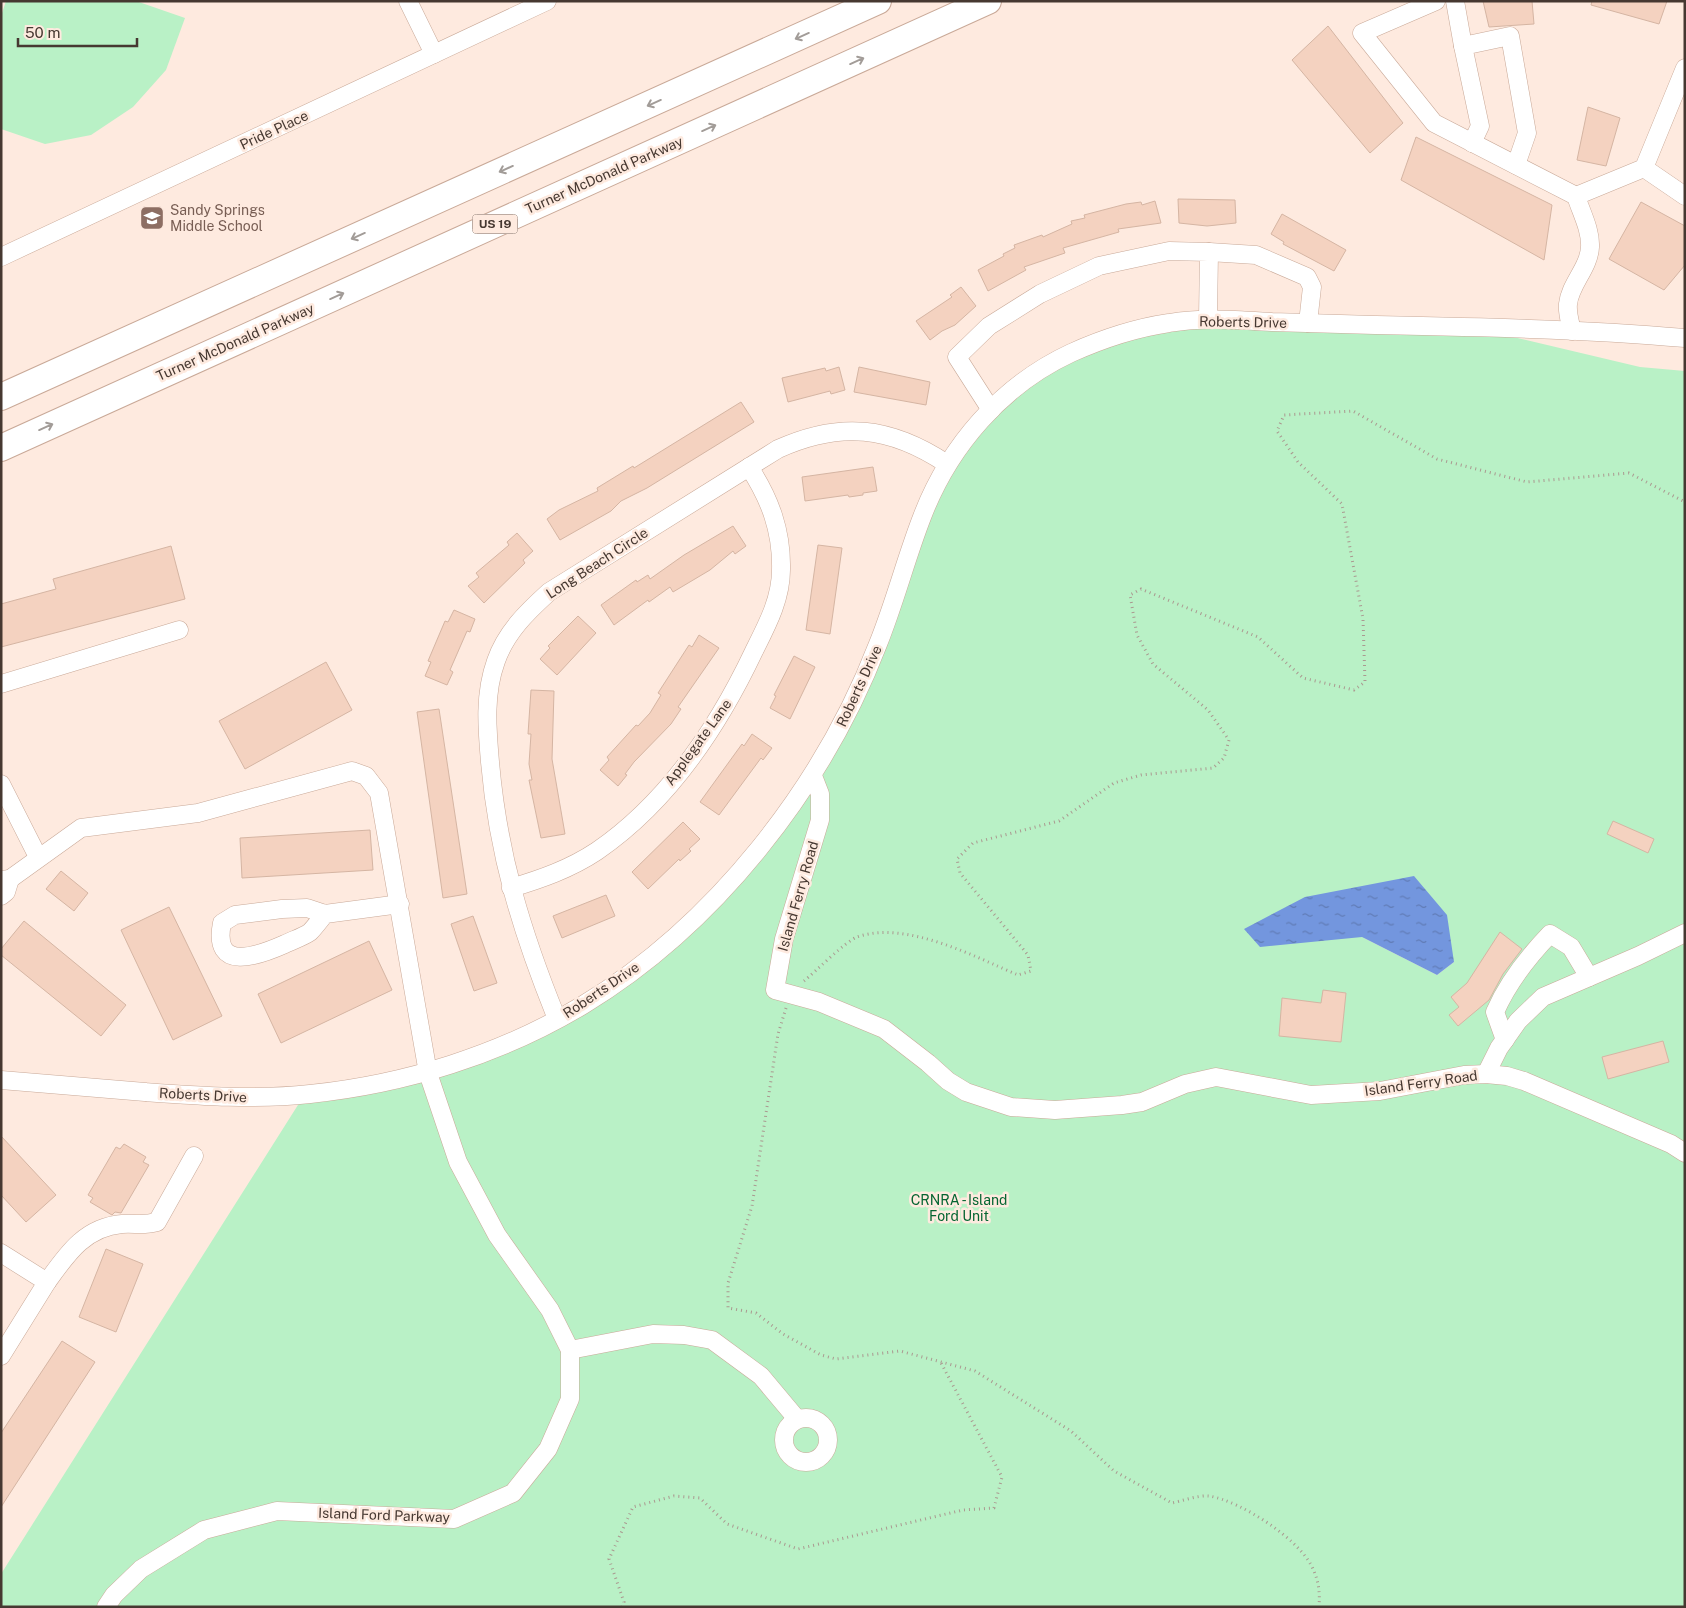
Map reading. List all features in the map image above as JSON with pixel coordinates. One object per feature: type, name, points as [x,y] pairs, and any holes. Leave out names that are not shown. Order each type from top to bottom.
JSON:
[{"type":"highway","points":[[1,397],[878,1]]},
{"type":"highway","name":"Turner McDonald Parkway","points":[[1,448],[988,1]]},
{"type":"street","points":[[408,1],[434,54]]},
{"type":"street","name":"Pride Place","points":[[1,258],[547,1]]},
{"type":"street","points":[[1436,1],[1362,33],[1434,123],[1576,196],[1590,235],[1590,249],[1588,260],[1570,294],[1568,306],[1572,331]]},
{"type":"street","points":[[1454,1],[1480,126],[1472,143]]},
{"type":"street","points":[[1463,46],[1510,36],[1527,133],[1516,165]]},
{"type":"street","points":[[1576,196],[1644,168],[1685,68]]},
{"type":"street","points":[[1644,168],[1683,189]]},
{"type":"street","points":[[990,410],[957,357],[989,326],[1040,294],[1099,266],[1169,251],[1256,255],[1307,277],[1312,287],[1308,323]]},
{"type":"street","points":[[1208,319],[1209,252]]},
{"type":"street","name":"Roberts Drive","points":[[1,1080],[232,1098],[309,1094],[396,1081],[428,1073],[483,1053],[557,1019],[628,973],[697,916],[759,850],[813,776],[844,722],[866,675],[890,615],[922,514],[947,464],[978,422],[1016,386],[1068,355],[1124,333],[1171,322],[1208,319],[1572,331],[1685,338]]},
{"type":"street","name":"Long Beach Circle","points":[[557,1019],[531,954],[511,888],[494,804],[486,718],[490,679],[505,640],[523,615],[548,592],[749,467],[800,440],[825,433],[849,430],[875,432],[901,438],[925,449],[947,464]]},
{"type":"street","name":"Applegate Lane","points":[[511,888],[569,867],[620,834],[657,798],[684,766],[736,690],[772,616],[781,572],[781,545],[775,516],[764,490],[749,467]]},
{"type":"street","points":[[1,684],[179,630]]},
{"type":"street","name":"Island Ford Parkway","points":[[6,879],[82,828],[198,812],[352,771],[366,776],[379,793],[400,904],[428,1073],[458,1162],[497,1235],[550,1310],[570,1350],[570,1399],[548,1449],[513,1493],[454,1519],[277,1511],[204,1530],[141,1569],[114,1595],[106,1607]]},
{"type":"street","name":"Island Ferry Road","points":[[813,776],[820,794],[820,820],[784,939],[775,990],[819,1002],[884,1029],[948,1081],[966,1092],[1011,1107],[1055,1110],[1142,1102],[1185,1084],[1216,1077],[1311,1094],[1380,1091],[1464,1075],[1486,1074],[1507,1076],[1524,1081],[1671,1144],[1685,1153]]},
{"type":"street","points":[[1,784],[38,857]]},
{"type":"street","points":[[1,896],[6,892],[6,879]]},
{"type":"street","points":[[325,914],[309,932],[262,955],[238,958],[227,952],[219,938],[222,923],[235,915],[307,908],[325,914],[400,904]]},
{"type":"street","name":"Island Ferry Road","points":[[1486,1074],[1518,1021],[1543,998],[1685,933]]},
{"type":"street","points":[[1505,1040],[1495,1012],[1503,994],[1523,963],[1550,934],[1571,947],[1589,976]]},
{"type":"street","points":[[1,1356],[47,1282],[71,1248],[90,1233],[122,1224],[144,1226],[158,1222],[194,1156]]},
{"type":"street","points":[[1,1253],[47,1282]]},
{"type":"street","points":[[570,1350],[653,1334],[684,1335],[712,1340],[761,1376],[797,1420]]},
{"type":"path","points":[[1319,1607],[1320,1591],[1313,1568],[1299,1549],[1251,1511],[1208,1496],[1172,1503],[1114,1471],[1071,1431],[975,1372],[940,1360],[900,1351],[836,1359],[821,1355],[783,1334],[756,1313],[728,1308],[728,1283],[752,1206],[778,1034],[790,993],[856,937],[881,933],[931,938],[1018,975],[1031,971],[1028,955],[960,873],[957,859],[973,843],[1059,821],[1114,783],[1141,775],[1213,768],[1224,758],[1228,740],[1208,710],[1153,664],[1137,635],[1130,595],[1141,590],[1258,637],[1303,678],[1354,690],[1365,682],[1363,619],[1342,504],[1298,462],[1277,431],[1284,415],[1353,411],[1437,459],[1527,482],[1629,474],[1685,502]]},
{"type":"path","points":[[622,1607],[624,1602],[609,1559],[633,1507],[674,1496],[700,1498],[727,1524],[798,1549],[963,1510],[994,1508],[1002,1477],[940,1360]]},
{"type":"green space","points":[[6,1],[136,1],[185,18],[166,70],[133,107],[91,135],[45,144],[1,129],[1,16]]},
{"type":"green space","name":"CRNRA - Island Ford Unit","points":[[1135,326],[1467,326],[1640,367],[1685,371],[1685,1607],[1,1607],[1,1574],[303,1097],[516,1041],[629,971],[752,856],[833,742],[955,450],[1042,371]],"holes":[[[1362,937],[1454,962],[1437,975]]]},
{"type":"water","points":[[1414,876],[1447,915],[1454,962],[1437,975],[1362,937],[1260,947],[1244,929],[1305,897]]},
{"type":"building","points":[[1483,1],[1532,1],[1534,24],[1489,27]]},
{"type":"building","points":[[1592,1],[1667,1],[1659,24],[1591,5]]},
{"type":"building","points":[[1328,26],[1403,123],[1370,153],[1292,60]]},
{"type":"building","points":[[1588,107],[1620,118],[1606,166],[1577,160]]},
{"type":"building","points":[[1416,137],[1552,205],[1544,260],[1401,180]]},
{"type":"building","points":[[1178,199],[1235,200],[1236,223],[1207,226],[1179,223]]},
{"type":"building","points":[[1155,201],[1161,223],[1118,229],[1119,232],[1063,248],[1065,253],[1024,267],[1026,270],[988,291],[978,270],[1004,256],[1003,254],[1015,248],[1014,245],[1042,235],[1043,237],[1072,224],[1071,221],[1085,218],[1084,215],[1126,204],[1141,202],[1142,205]]},
{"type":"building","points":[[1641,202],[1685,226],[1685,265],[1664,290],[1609,259]]},
{"type":"building","points":[[1282,214],[1346,250],[1334,271],[1283,244],[1284,242],[1271,234]]},
{"type":"building","points":[[961,287],[976,306],[955,325],[942,331],[930,340],[916,321],[952,297],[950,295]]},
{"type":"building","points":[[839,367],[845,390],[831,394],[830,391],[788,402],[782,378],[825,368],[826,371]]},
{"type":"building","points":[[859,367],[930,382],[926,405],[854,392]]},
{"type":"building","points":[[741,402],[754,422],[647,488],[621,501],[611,511],[560,540],[547,519],[559,510],[598,491],[597,488],[633,466],[634,468]]},
{"type":"building","points":[[873,467],[877,491],[849,497],[848,495],[805,501],[802,477]]},
{"type":"building","points":[[733,526],[746,546],[735,554],[733,551],[710,570],[673,592],[670,587],[649,602],[648,600],[614,625],[601,605],[636,580],[637,582],[648,575],[650,579],[684,555]]},
{"type":"building","points":[[517,533],[533,551],[523,560],[525,563],[484,603],[468,586],[479,577],[476,573],[509,545],[507,542]]},
{"type":"building","points":[[818,545],[842,548],[830,634],[806,630]]},
{"type":"building","points":[[171,546],[185,599],[1,647],[1,604],[56,589],[53,579]]},
{"type":"building","points":[[454,610],[475,619],[470,632],[467,631],[450,670],[453,672],[447,685],[425,676],[431,662],[428,661],[445,621],[448,622]]},
{"type":"building","points":[[578,616],[596,633],[557,675],[540,659],[550,648],[548,646]]},
{"type":"building","points":[[699,635],[719,648],[678,707],[681,709],[671,724],[634,762],[618,786],[600,770],[609,760],[607,757],[636,725],[638,726],[650,713],[661,695],[658,693],[689,645],[692,647]]},
{"type":"building","points":[[794,656],[815,667],[790,719],[770,708],[776,696],[774,695]]},
{"type":"building","points":[[326,662],[352,710],[245,769],[219,721]]},
{"type":"building","points":[[531,690],[554,691],[552,759],[565,834],[541,838],[529,780],[532,780],[529,764],[531,734],[528,734]]},
{"type":"building","points":[[439,709],[467,894],[443,898],[417,712]]},
{"type":"building","points":[[752,734],[772,748],[763,760],[761,758],[719,815],[700,802],[742,744],[744,746]]},
{"type":"building","points":[[1613,821],[1654,839],[1648,853],[1607,834]]},
{"type":"building","points":[[683,822],[700,839],[689,849],[691,851],[680,861],[679,859],[648,889],[632,872]]},
{"type":"building","points":[[370,830],[373,870],[242,878],[240,838]]},
{"type":"building","points":[[61,871],[88,893],[74,911],[46,889]]},
{"type":"building","points":[[606,895],[615,916],[562,938],[553,916]]},
{"type":"building","points":[[169,907],[222,1016],[173,1040],[121,930]]},
{"type":"building","points":[[473,916],[497,983],[474,991],[451,924]]},
{"type":"building","points":[[24,921],[126,1005],[101,1036],[1,955],[1,949]]},
{"type":"building","points":[[1500,932],[1522,949],[1503,974],[1489,1000],[1458,1026],[1449,1015],[1459,1007],[1451,997],[1467,983]]},
{"type":"building","points":[[369,941],[392,990],[281,1043],[258,994]]},
{"type":"building","points":[[1323,990],[1346,993],[1341,1042],[1279,1036],[1282,998],[1321,1003]]},
{"type":"building","points":[[1663,1041],[1669,1062],[1608,1079],[1602,1057]]},
{"type":"building","points":[[1,1136],[56,1195],[26,1222],[1,1195]]},
{"type":"building","points":[[124,1144],[146,1157],[143,1162],[149,1165],[121,1213],[115,1212],[112,1215],[90,1202],[93,1198],[88,1195],[116,1147],[120,1149]]},
{"type":"building","points":[[106,1249],[143,1264],[116,1332],[79,1317]]},
{"type":"building","points":[[62,1341],[95,1362],[1,1507],[1,1433]]},
{"type":"place","name":"Sandy Springs Middle School","points":[[152,218]]}]
